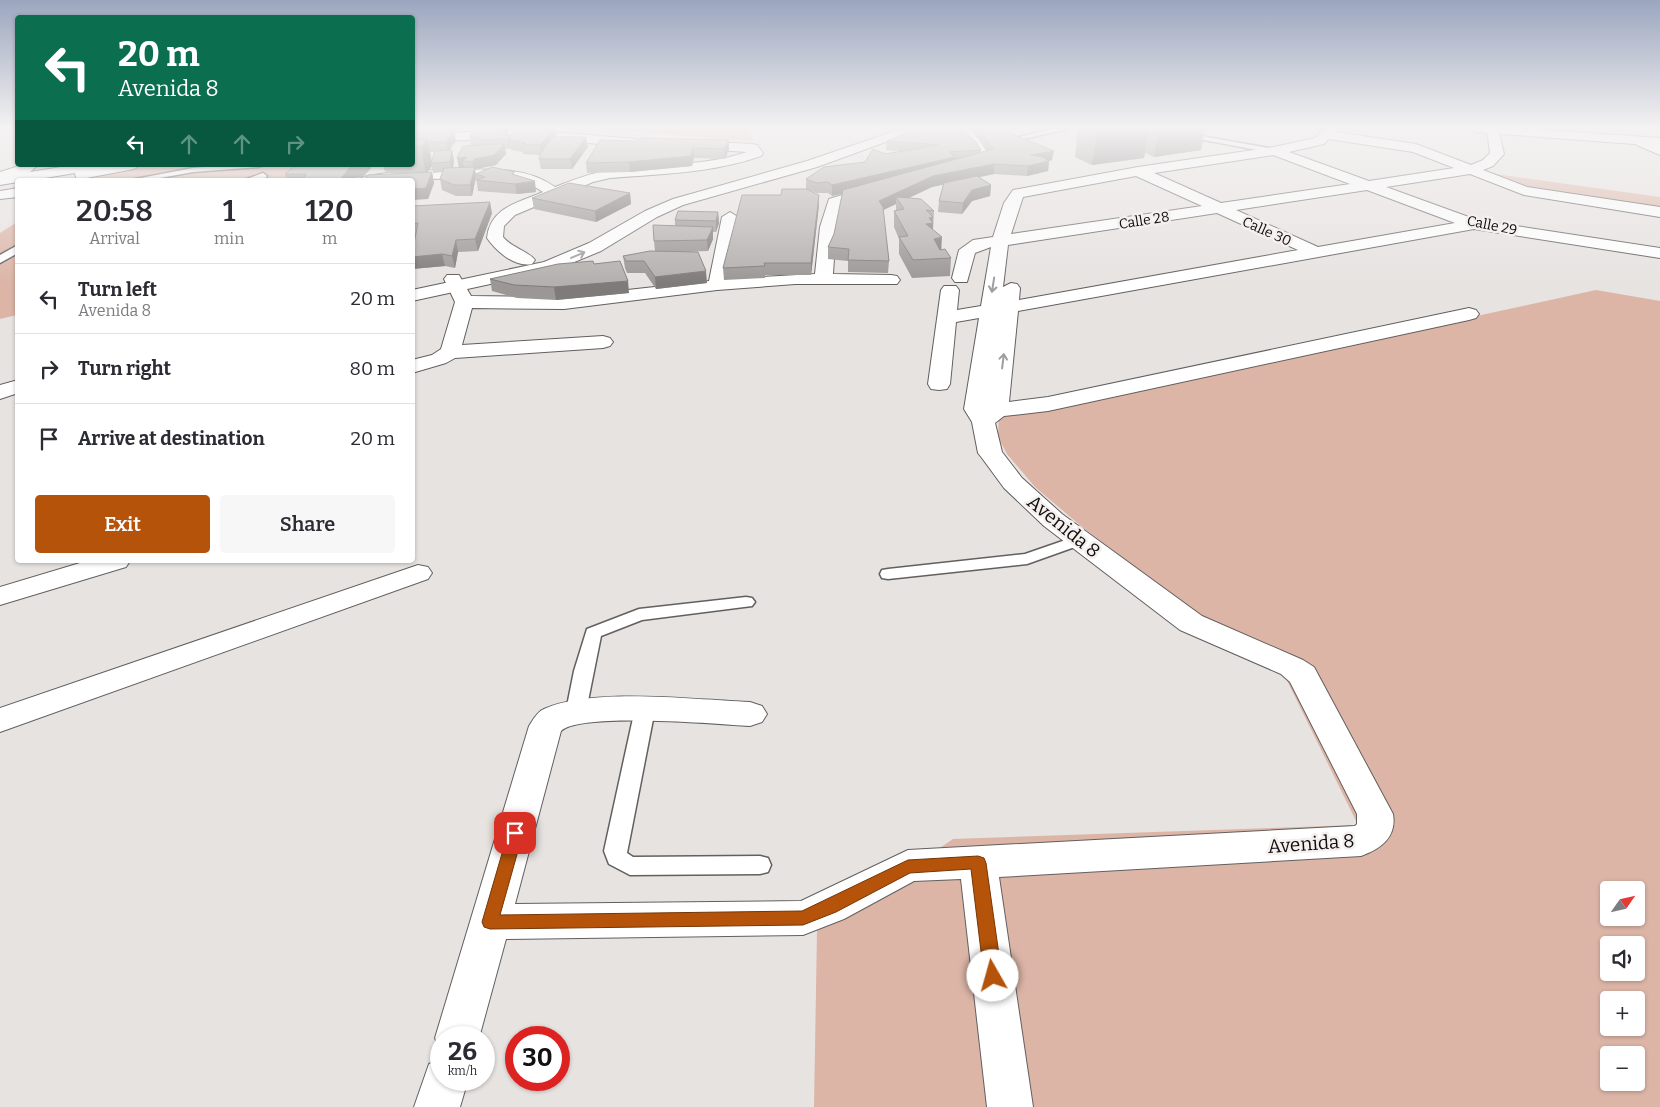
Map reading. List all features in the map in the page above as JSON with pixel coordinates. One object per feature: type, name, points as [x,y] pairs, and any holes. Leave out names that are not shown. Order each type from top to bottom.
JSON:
[{"type":"street","points":[[532,180],[556,194]]},
{"type":"street","points":[[526,260],[503,248],[495,238],[496,225],[509,212],[587,180]]},
{"type":"street","points":[[459,289],[526,260],[574,243],[661,200],[729,180]]},
{"type":"street","points":[[415,296],[459,289],[550,266],[595,247],[651,214],[678,202],[757,180]]},
{"type":"street","name":"Avenida 8","points":[[490,922],[803,918],[830,907],[908,866],[1361,841],[1373,834],[1377,824],[1375,814],[1303,675],[1292,667],[1191,623],[1054,520],[1013,483],[990,453],[985,413],[1010,306],[1006,237],[1013,198],[1018,193],[1091,180]]},
{"type":"street","name":"Calle 30","points":[[1156,180],[1316,252]]},
{"type":"street","name":"Calle 29","points":[[1350,180],[1474,224],[1660,253]]},
{"type":"street","name":"Calle 28","points":[[946,318],[955,284],[968,250],[979,244],[1006,237],[1390,180]]},
{"type":"street","points":[[1495,180],[1524,191],[1660,212]]},
{"type":"street","points":[[1544,180],[1627,192]]},
{"type":"street","points":[[0,188],[15,186]]},
{"type":"street","points":[[824,278],[828,227],[834,202],[842,198],[889,186]]},
{"type":"street","points":[[0,195],[15,192]]},
{"type":"street","points":[[717,285],[730,217]]},
{"type":"street","points":[[939,384],[946,318],[1474,224]]},
{"type":"street","points":[[1006,237],[989,309],[985,413],[1048,404],[1469,314]]},
{"type":"street","points":[[415,286],[459,289],[564,303],[717,285],[824,278],[891,280]]},
{"type":"street","points":[[450,352],[459,289]]},
{"type":"street","points":[[415,366],[439,359],[450,352],[603,342]]},
{"type":"street","points":[[0,375],[15,370]]},
{"type":"street","points":[[0,392],[15,387]]},
{"type":"street","points":[[0,596],[109,563]]},
{"type":"street","points":[[0,720],[418,573]]},
{"type":"street","points":[[460,1026],[546,726],[554,718],[576,711],[645,710],[750,714]]},
{"type":"street","points":[[978,863],[1010,1107]]},
{"type":"street","points":[[437,1107],[442,1091]]},
{"type":"lane","points":[[0,260],[15,250]]},
{"type":"lane","points":[[888,574],[1027,559],[1080,540]]},
{"type":"lane","points":[[576,711],[583,671],[594,633],[639,615],[746,602]]},
{"type":"lane","points":[[645,710],[615,851],[617,858],[630,866],[760,865]]},
{"type":"shaded area","points":[[1500,180],[1536,180],[1660,197],[1660,210],[1525,190]]},
{"type":"shaded area","points":[[15,223],[15,315],[0,319],[0,233]]},
{"type":"shaded area","points":[[1596,290],[1660,301],[1660,1107],[814,1107],[817,931],[953,839],[1358,825],[1271,648],[1199,615],[1081,526],[1035,487],[1007,454],[998,437],[999,414],[1047,410]]},
{"type":"building","points":[[415,180],[429,180],[426,188],[415,189]]},
{"type":"building","points":[[442,180],[471,180],[470,185],[454,185]]},
{"type":"building","points":[[476,180],[531,180],[535,181],[515,184]]},
{"type":"building","points":[[808,180],[855,180],[832,185],[828,182],[817,183]]},
{"type":"building","points":[[881,180],[925,180],[879,201],[883,207],[889,261],[848,260],[849,249],[828,247],[834,234],[843,190]]},
{"type":"building","points":[[960,180],[983,180],[991,185],[972,190],[963,203],[939,201],[944,183]]},
{"type":"building","points":[[569,183],[630,193],[595,211],[532,198]]},
{"type":"building","points":[[782,189],[806,189],[819,195],[811,263],[764,263],[765,266],[723,268],[742,195],[781,195]]},
{"type":"building","points":[[896,197],[921,199],[934,211],[926,210],[933,217],[929,218],[933,223],[926,224],[942,237],[934,239],[940,250],[945,249],[951,258],[913,260],[899,237],[908,236],[894,211],[904,209]]},
{"type":"building","points":[[490,202],[475,239],[456,240],[452,256],[442,254],[415,257],[415,238],[418,223],[415,224],[415,206]]},
{"type":"building","points":[[678,211],[718,212],[716,221],[675,220]]},
{"type":"building","points":[[653,225],[713,227],[707,240],[654,241]]},
{"type":"building","points":[[650,251],[698,252],[706,271],[655,277],[644,261],[626,261],[623,256]]},
{"type":"building","points":[[593,261],[594,264],[620,261],[628,281],[554,287],[514,285],[490,279],[558,264]]},
{"type":"route","points":[[515,833],[490,922],[803,918],[830,907],[908,866],[978,863],[993,976]]}]
